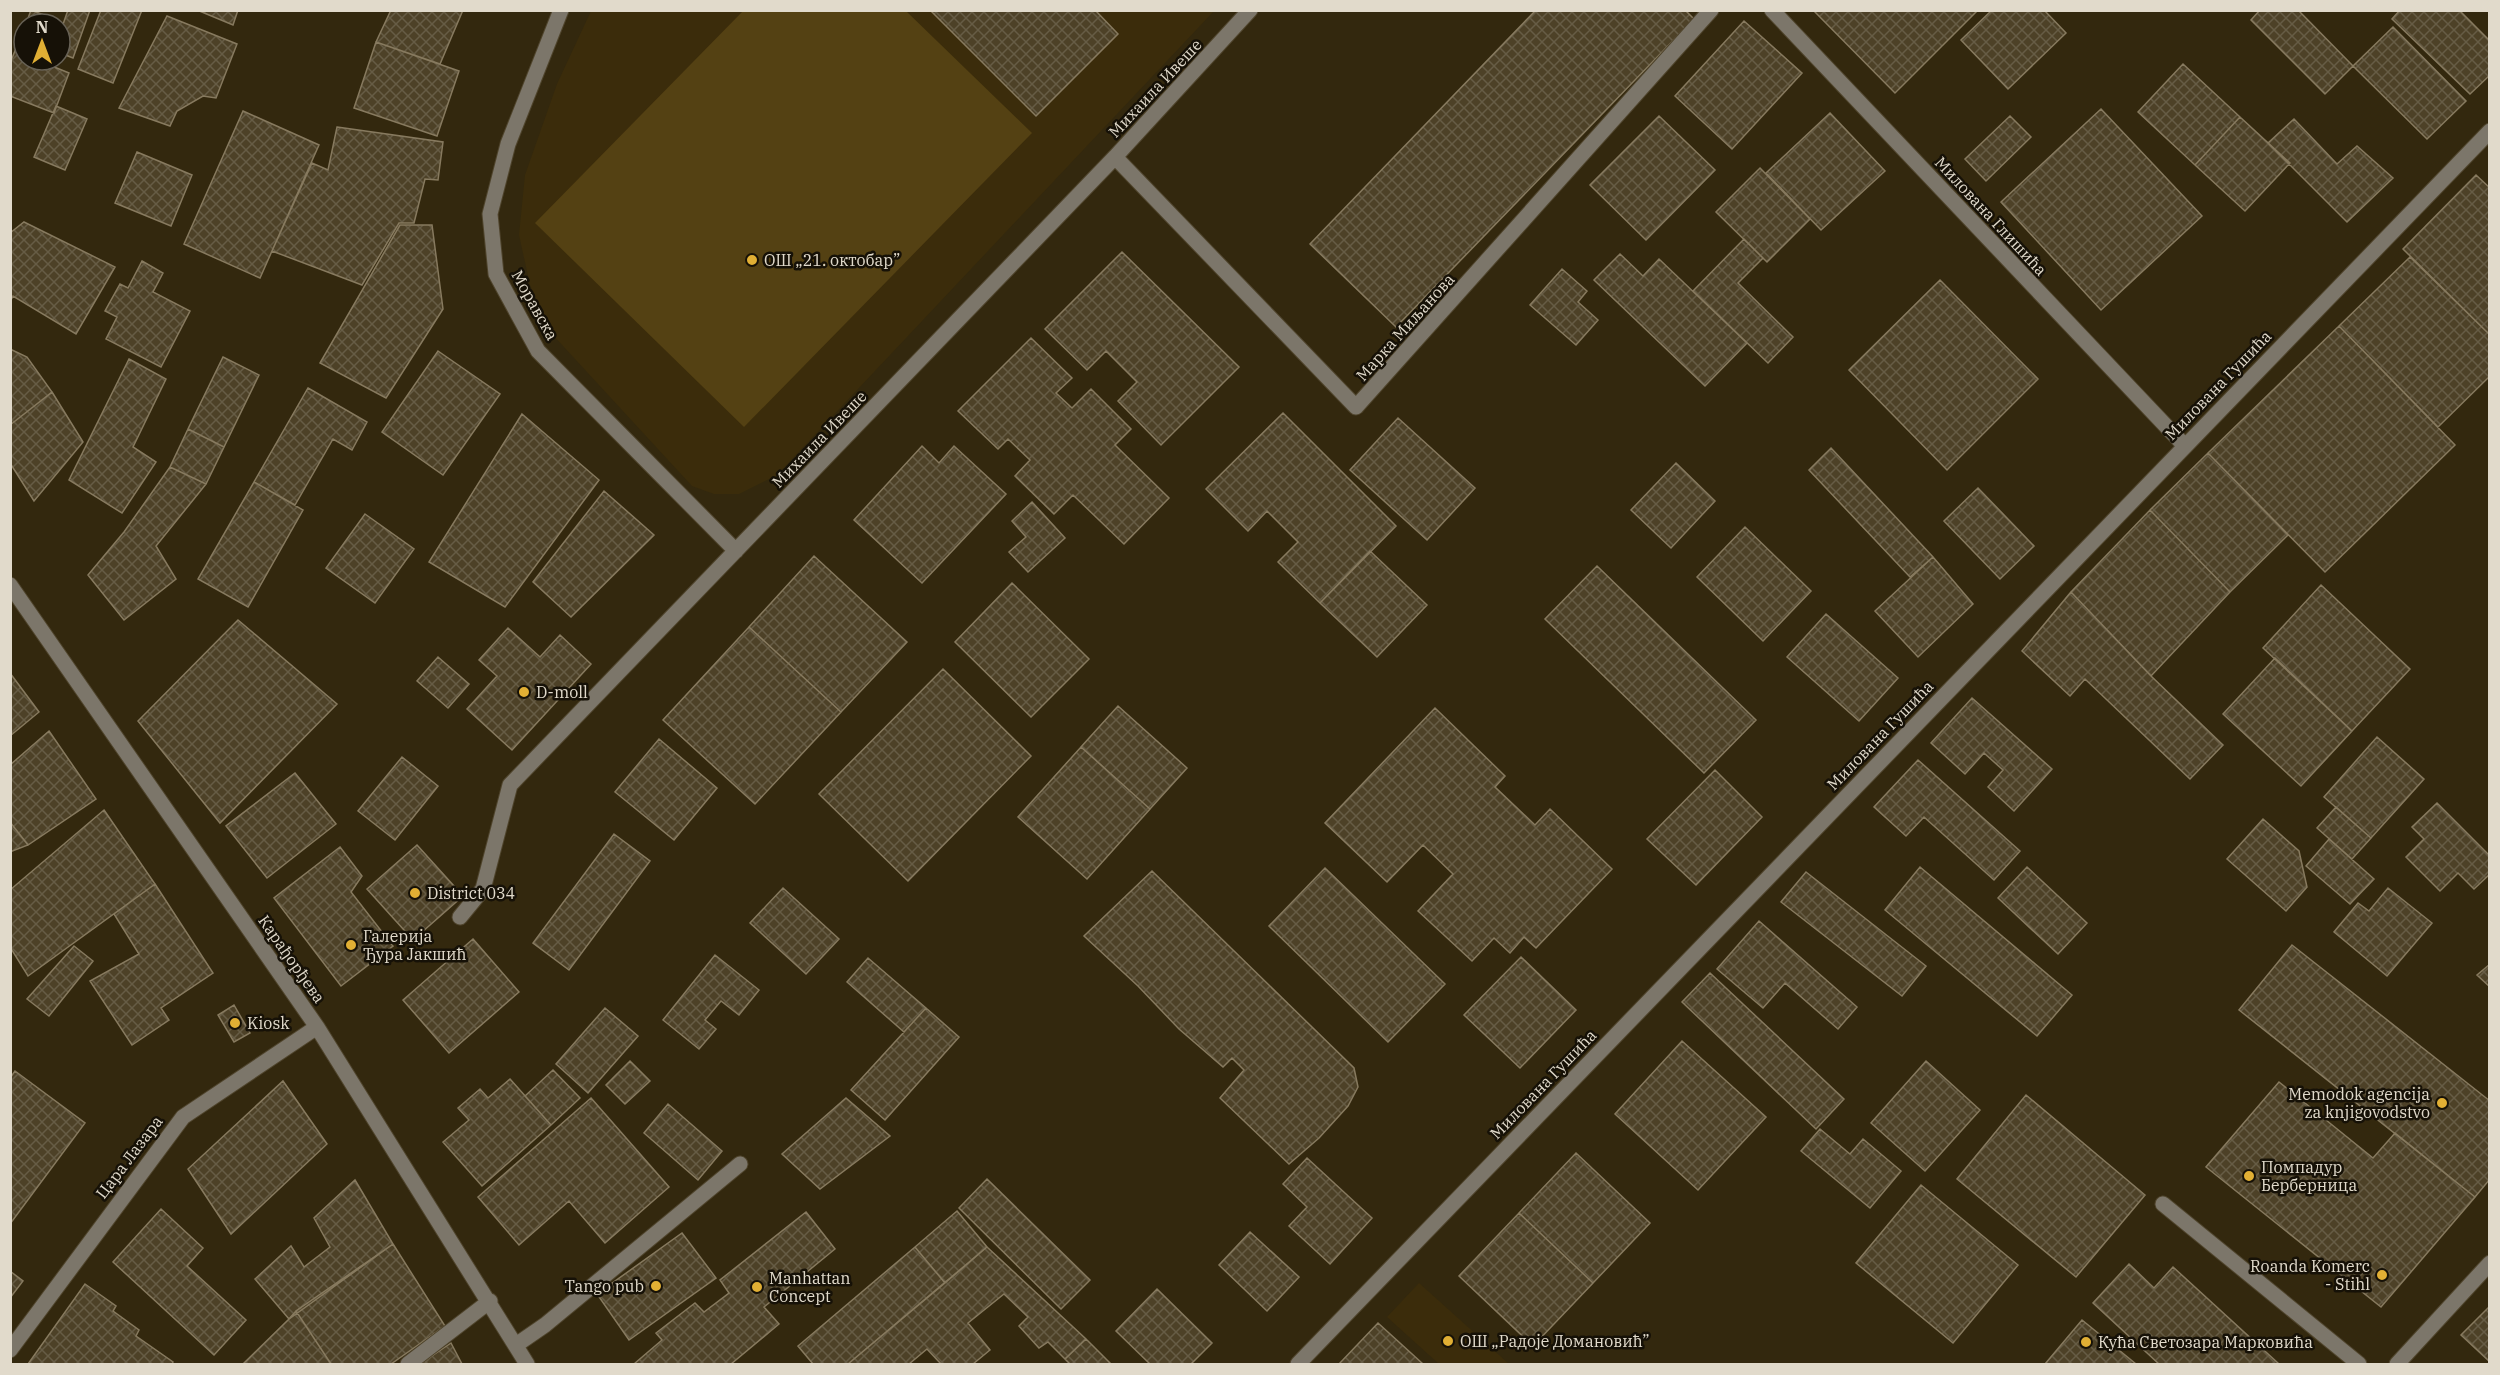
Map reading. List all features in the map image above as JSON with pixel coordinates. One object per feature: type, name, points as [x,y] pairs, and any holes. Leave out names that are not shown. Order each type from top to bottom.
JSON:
[{"type":"street","name":"Моравска","points":[[561,10],[508,144],[490,214],[496,274],[538,351],[736,551]]},
{"type":"street","name":"Михаила Ивеше","points":[[460,917],[483,889],[510,785],[1115,157],[1250,10]]},
{"type":"street","name":"Марка Миљанова","points":[[1115,157],[1356,407],[1711,10]]},
{"type":"street","name":"Милована Глишића","points":[[1772,10],[2184,445]]},
{"type":"street","name":"Милована Гушића","points":[[1298,1365],[2184,445],[2490,131]]},
{"type":"street","name":"Карађорђева","points":[[10,585],[317,1027],[490,1302],[527,1365]]},
{"type":"street","name":"Цара Лазара","points":[[10,1350],[183,1117],[317,1027]]},
{"type":"street","points":[[516,1345],[554,1318],[740,1164]]},
{"type":"street","points":[[2163,1204],[2359,1365]]},
{"type":"street","points":[[2397,1365],[2490,1263]]},
{"type":"street","points":[[408,1365],[490,1302]]},
{"type":"shaded area","name":"ОШ „21. октобар”","points":[[591,11],[1214,11],[777,475],[739,494],[714,494],[692,486],[552,334],[530,285],[519,235],[525,175],[557,84]]},
{"type":"shaded area","points":[[743,11],[906,11],[1032,133],[744,427],[535,223]]},
{"type":"shaded area","name":"ОШ „Радоје Домановић”","points":[[1419,1283],[1509,1364],[1439,1364],[1387,1317]]},
{"type":"building","points":[[68,10],[90,10],[73,58],[72,12],[67,12]]},
{"type":"building","points":[[101,10],[142,10],[113,83],[78,69]]},
{"type":"building","points":[[197,10],[238,10],[233,25]]},
{"type":"building","points":[[391,10],[463,10],[440,64],[376,42]]},
{"type":"building","points":[[930,10],[1095,10],[1118,34],[1036,116]]},
{"type":"building","points":[[1536,10],[1685,10],[1694,19],[1396,327],[1310,244]]},
{"type":"building","points":[[1813,10],[1978,10],[1895,93]]},
{"type":"building","points":[[1992,10],[2044,10],[2066,33],[2008,89],[1961,40]]},
{"type":"building","points":[[2260,10],[2298,10],[2353,66],[2325,94],[2251,20]]},
{"type":"building","points":[[2400,10],[2459,10],[2490,41],[2490,75],[2470,94],[2392,19]]},
{"type":"building","points":[[167,16],[237,44],[216,98],[203,96],[177,111],[170,126],[119,108]]},
{"type":"building","points":[[1744,21],[1802,73],[1732,149],[1675,96]]},
{"type":"building","points":[[2393,27],[2466,101],[2427,139],[2353,66]]},
{"type":"building","points":[[376,42],[459,71],[437,136],[354,108]]},
{"type":"building","points":[[12,58],[12,72],[69,73],[54,113],[10,96]]},
{"type":"building","points":[[2183,64],[2240,117],[2195,165],[2138,112]]},
{"type":"building","points":[[56,106],[87,119],[65,170],[34,157]]},
{"type":"building","points":[[2101,109],[2202,216],[2101,310],[2001,202]]},
{"type":"building","points":[[243,111],[319,145],[260,278],[184,244]]},
{"type":"building","points":[[1830,113],[1885,171],[1821,230],[1766,173]]},
{"type":"building","points":[[1659,116],[1715,170],[1646,240],[1590,185]]},
{"type":"building","points":[[2010,116],[2031,137],[1986,181],[1965,159]]},
{"type":"building","points":[[2240,117],[2290,163],[2245,211],[2195,165]]},
{"type":"building","points":[[2294,119],[2337,164],[2357,146],[2393,178],[2347,222],[2268,143]]},
{"type":"building","points":[[337,127],[443,142],[438,180],[425,179],[414,223],[399,223],[362,285],[272,251],[312,163],[328,170]]},
{"type":"building","points":[[137,152],[192,175],[171,226],[115,203]]},
{"type":"building","points":[[1760,168],[1810,219],[1767,262],[1716,212]]},
{"type":"building","points":[[2476,175],[2490,188],[2490,335],[2403,249]]},
{"type":"building","points":[[24,222],[115,267],[76,334],[13,296],[10,302],[10,233]]},
{"type":"building","points":[[400,225],[432,225],[443,309],[386,398],[320,363]]},
{"type":"building","points":[[1744,239],[1763,258],[1738,283],[1793,337],[1768,363],[1693,291]]},
{"type":"building","points":[[1122,252],[1239,367],[1161,445],[1118,401],[1137,382],[1106,351],[1087,370],[1045,329]]},
{"type":"building","points":[[1620,254],[1643,276],[1659,259],[1747,343],[1705,386],[1594,280]]},
{"type":"building","points":[[2410,257],[2490,335],[2490,376],[2438,427],[2339,326]]},
{"type":"building","points":[[142,261],[163,273],[153,292],[190,311],[161,367],[106,339],[117,317],[105,311],[120,284],[128,288]]},
{"type":"building","points":[[1562,269],[1587,291],[1578,302],[1598,320],[1576,345],[1530,305]]},
{"type":"building","points":[[1940,280],[2038,379],[1947,470],[1849,370]]},
{"type":"building","points":[[2339,326],[2455,445],[2325,572],[2208,453]]},
{"type":"building","points":[[1031,338],[1072,378],[1056,393],[1072,408],[1091,389],[1131,429],[1115,445],[1169,498],[1124,544],[1073,495],[1054,514],[1015,476],[1030,460],[1008,439],[998,449],[958,411]]},
{"type":"building","points":[[10,349],[27,357],[52,392],[10,425]]},
{"type":"building","points":[[438,351],[500,394],[443,475],[382,432]]},
{"type":"building","points":[[223,357],[259,375],[224,447],[188,429]]},
{"type":"building","points":[[129,359],[166,379],[133,447],[156,462],[122,513],[69,480]]},
{"type":"building","points":[[308,388],[367,422],[352,450],[333,439],[295,505],[254,482]]},
{"type":"building","points":[[52,392],[83,442],[34,501],[10,463],[10,425]]},
{"type":"building","points":[[1283,413],[1396,526],[1320,603],[1278,562],[1298,542],[1267,511],[1248,531],[1206,489]]},
{"type":"building","points":[[522,414],[599,480],[505,607],[429,562]]},
{"type":"building","points":[[1398,418],[1475,488],[1427,540],[1350,470]]},
{"type":"building","points":[[188,429],[224,447],[206,484],[170,467]]},
{"type":"building","points":[[922,446],[939,463],[954,446],[1006,494],[922,583],[854,520]]},
{"type":"building","points":[[1831,448],[1933,557],[1910,577],[1809,470]]},
{"type":"building","points":[[2208,453],[2288,535],[2230,592],[2150,510]]},
{"type":"building","points":[[1676,463],[1715,501],[1671,548],[1631,510]]},
{"type":"building","points":[[170,467],[206,484],[156,546],[176,579],[124,620],[88,575],[124,532]]},
{"type":"building","points":[[254,482],[303,510],[248,607],[198,579]]},
{"type":"building","points":[[1978,488],[2034,546],[2000,579],[1944,521]]},
{"type":"building","points":[[604,491],[654,535],[571,617],[533,582]]},
{"type":"building","points":[[1032,502],[1065,538],[1028,572],[1009,552],[1026,537],[1012,521]]},
{"type":"building","points":[[2150,510],[2230,592],[2151,676],[2071,592]]},
{"type":"building","points":[[365,514],[414,549],[375,603],[326,568]]},
{"type":"building","points":[[1745,527],[1811,591],[1763,641],[1697,577]]},
{"type":"building","points":[[1370,551],[1427,605],[1377,657],[1320,603]]},
{"type":"building","points":[[814,556],[907,642],[841,712],[749,627]]},
{"type":"building","points":[[1933,557],[1973,604],[1918,657],[1875,611]]},
{"type":"building","points":[[1597,566],[1756,720],[1704,773],[1545,619]]},
{"type":"building","points":[[1012,583],[1089,659],[1031,717],[955,642]]},
{"type":"building","points":[[2321,585],[2410,669],[2352,731],[2263,648]]},
{"type":"building","points":[[2071,592],[2151,676],[2223,745],[2190,779],[2085,679],[2070,696],[2022,651]]},
{"type":"building","points":[[1826,614],[1898,678],[1859,721],[1787,657]]},
{"type":"building","points":[[238,620],[337,704],[220,823],[138,721]]},
{"type":"building","points":[[749,627],[841,712],[755,804],[663,720]]},
{"type":"building","name":"D-moll","points":[[508,628],[540,657],[560,635],[591,664],[512,750],[467,709],[497,676],[479,660]]},
{"type":"building","points":[[438,657],[469,684],[448,708],[417,681]]},
{"type":"building","points":[[2275,658],[2352,731],[2301,786],[2223,714]]},
{"type":"building","points":[[943,669],[1031,756],[908,881],[819,794]]},
{"type":"building","points":[[10,673],[39,712],[10,736]]},
{"type":"building","points":[[1972,698],[2052,769],[2014,811],[1988,787],[2003,770],[1984,753],[1965,774],[1931,743]]},
{"type":"building","points":[[1118,706],[1187,768],[1150,809],[1081,747]]},
{"type":"building","points":[[1435,708],[1505,776],[1495,787],[1535,825],[1550,809],[1612,869],[1536,948],[1524,937],[1510,953],[1494,938],[1472,961],[1418,911],[1453,874],[1423,845],[1387,882],[1325,823]]},
{"type":"building","points":[[49,731],[96,799],[28,845],[10,822],[10,765]]},
{"type":"building","points":[[2377,737],[2424,779],[2371,838],[2324,797]]},
{"type":"building","points":[[659,739],[717,788],[674,840],[615,792]]},
{"type":"building","points":[[1081,747],[1150,809],[1087,879],[1018,817]]},
{"type":"building","points":[[402,757],[438,786],[395,840],[358,811]]},
{"type":"building","points":[[1918,760],[2020,851],[1994,880],[1924,817],[1906,836],[1874,807]]},
{"type":"building","points":[[1715,770],[1762,817],[1696,885],[1647,839]]},
{"type":"building","points":[[295,773],[336,824],[267,878],[226,826]]},
{"type":"building","points":[[2437,803],[2490,856],[2490,874],[2474,889],[2458,873],[2440,891],[2406,857],[2424,839],[2412,827]]},
{"type":"building","points":[[2336,807],[2371,838],[2352,859],[2317,828]]},
{"type":"building","points":[[104,810],[155,884],[28,976],[10,947],[10,890]]},
{"type":"building","points":[[2263,819],[2299,851],[2307,887],[2286,911],[2227,859]]},
{"type":"building","points":[[10,822],[28,845],[10,852]]},
{"type":"building","points":[[614,834],[650,861],[569,970],[533,943]]},
{"type":"building","points":[[2329,839],[2374,879],[2350,904],[2306,866]]},
{"type":"building","name":"District 034","points":[[417,845],[463,896],[413,940],[367,889]]},
{"type":"building","points":[[340,847],[362,876],[351,892],[393,946],[341,986],[274,898]]},
{"type":"building","points":[[1920,867],[2072,995],[2037,1036],[1885,910]]},
{"type":"building","points":[[2027,867],[2087,923],[2058,954],[1998,898]]},
{"type":"building","points":[[1325,868],[1445,984],[1388,1042],[1269,926]]},
{"type":"building","points":[[1152,871],[1354,1068],[1358,1087],[1348,1106],[1319,1138],[1289,1164],[1220,1098],[1244,1070],[1232,1058],[1223,1067],[1179,1029],[1138,986],[1084,936]]},
{"type":"building","points":[[1806,872],[1926,966],[1902,996],[1781,902]]},
{"type":"building","points":[[155,884],[213,973],[161,1008],[169,1020],[132,1045],[90,981],[139,954],[114,914]]},
{"type":"building","points":[[783,888],[839,939],[806,974],[750,923]]},
{"type":"building","points":[[2388,888],[2432,923],[2387,976],[2334,932],[2358,903],[2369,911]]},
{"type":"building","points":[[1759,921],[1857,1007],[1838,1029],[1785,983],[1763,1008],[1717,969]]},
{"type":"building","points":[[473,939],[519,992],[449,1053],[403,1000]]},
{"type":"building","points":[[2292,945],[2490,1101],[2490,1179],[2475,1197],[2239,1010]]},
{"type":"building","points":[[74,946],[93,961],[49,1016],[27,999]]},
{"type":"building","points":[[715,955],[759,990],[739,1015],[721,1001],[705,1020],[716,1029],[699,1049],[663,1020]]},
{"type":"building","points":[[1521,957],[1576,1010],[1520,1068],[1464,1015]]},
{"type":"building","points":[[868,958],[926,1008],[904,1032],[847,982]]},
{"type":"building","points":[[2490,964],[2490,987],[2477,975]]},
{"type":"building","points":[[1710,973],[1844,1099],[1816,1129],[1682,1002]]},
{"type":"building","points":[[234,1005],[250,1033],[234,1042],[218,1015]]},
{"type":"building","points":[[605,1008],[638,1036],[588,1093],[556,1064]]},
{"type":"building","points":[[926,1008],[959,1037],[885,1120],[851,1090]]},
{"type":"building","points":[[1682,1041],[1766,1117],[1698,1190],[1615,1114]]},
{"type":"building","points":[[630,1061],[650,1081],[625,1104],[606,1085]]},
{"type":"building","points":[[1926,1061],[1980,1110],[1925,1171],[1871,1123]]},
{"type":"building","points":[[553,1070],[580,1098],[551,1125],[525,1096]]},
{"type":"building","points":[[15,1071],[85,1123],[10,1224],[10,1078]]},
{"type":"building","points":[[510,1079],[551,1125],[482,1186],[443,1142],[469,1120],[458,1108],[480,1089],[488,1098]]},
{"type":"building","points":[[283,1081],[327,1144],[231,1234],[188,1169]]},
{"type":"building","points":[[2279,1082],[2373,1158],[2395,1133],[2475,1197],[2381,1307],[2206,1167]]},
{"type":"building","points":[[2026,1095],[2145,1195],[2076,1277],[1957,1179]]},
{"type":"building","points":[[591,1098],[669,1187],[605,1243],[569,1201],[519,1245],[478,1197]]},
{"type":"building","points":[[846,1098],[890,1136],[820,1189],[782,1154]]},
{"type":"building","points":[[668,1104],[722,1151],[698,1180],[644,1133]]},
{"type":"building","points":[[1820,1129],[1850,1154],[1863,1139],[1901,1171],[1870,1208],[1801,1151]]},
{"type":"building","points":[[1576,1153],[1650,1223],[1593,1283],[1519,1213]]},
{"type":"building","points":[[1307,1158],[1372,1218],[1330,1264],[1289,1226],[1307,1207],[1283,1184]]},
{"type":"building","points":[[987,1179],[1090,1280],[1061,1309],[959,1208]]},
{"type":"building","points":[[355,1180],[393,1244],[289,1319],[255,1279],[291,1246],[304,1267],[330,1247],[314,1218]]},
{"type":"building","points":[[1921,1185],[2018,1265],[1953,1343],[1856,1263]]},
{"type":"building","points":[[161,1209],[203,1248],[187,1266],[246,1320],[214,1355],[113,1262]]},
{"type":"building","points":[[957,1211],[987,1247],[945,1283],[915,1247]]},
{"type":"building","name":"Manhattan Concept","points":[[806,1212],[835,1249],[764,1307],[779,1324],[731,1364],[634,1364],[662,1340],[656,1333],[695,1303],[704,1312],[729,1293],[720,1280]]},
{"type":"building","points":[[1519,1213],[1593,1283],[1533,1346],[1459,1276]]},
{"type":"building","points":[[1250,1232],[1299,1277],[1267,1311],[1219,1265]]},
{"type":"building","name":"Tango pub","points":[[682,1233],[716,1278],[629,1340],[597,1294]]},
{"type":"building","points":[[393,1244],[445,1326],[391,1364],[331,1364],[296,1311]]},
{"type":"building","points":[[915,1247],[945,1283],[848,1364],[813,1364],[798,1346]]},
{"type":"building","points":[[987,1247],[1086,1339],[1065,1359],[1048,1342],[1039,1348],[1019,1326],[1028,1317],[1004,1294],[968,1323],[990,1350],[973,1364],[941,1364],[927,1349],[909,1364],[848,1364]]},
{"type":"building","points":[[2129,1264],[2154,1288],[2173,1267],[2279,1364],[2159,1364],[2093,1303]]},
{"type":"building","points":[[10,1271],[23,1281],[10,1298]]},
{"type":"building","points":[[85,1284],[116,1306],[113,1311],[139,1330],[136,1336],[173,1362],[172,1364],[28,1364]]},
{"type":"building","points":[[1157,1289],[1212,1343],[1191,1364],[1150,1364],[1116,1331]]},
{"type":"building","points":[[2490,1306],[2490,1362],[2461,1335]]},
{"type":"building","points":[[296,1311],[331,1364],[243,1364],[289,1319]]},
{"type":"building","name":"Кућа Светозара Марковића","points":[[2082,1320],[2136,1364],[2045,1364]]},
{"type":"building","points":[[1378,1323],[1423,1364],[1339,1364]]},
{"type":"building","points":[[1086,1339],[1111,1364],[1070,1364],[1065,1359]]},
{"type":"building","points":[[451,1343],[462,1364],[420,1364]]},
{"type":"place","name":"ОШ „21. октобар”","points":[[752,260]]},
{"type":"place","name":"D-moll","points":[[524,692]]},
{"type":"place","name":"District 034","points":[[415,893]]},
{"type":"place","name":"Галерија Ђура Јакшић","points":[[351,945]]},
{"type":"place","name":"Kiosk","points":[[235,1023]]},
{"type":"place","name":"Memodok agencija za knjigovodstvo","points":[[2442,1103]]},
{"type":"place","name":"Помпадур Берберница","points":[[2249,1176]]},
{"type":"place","name":"Roanda Komerc - Stihl","points":[[2382,1275]]},
{"type":"place","name":"Tango pub","points":[[656,1286]]},
{"type":"place","name":"Manhattan Concept","points":[[757,1287]]},
{"type":"place","name":"ОШ „Радоје Домановић”","points":[[1448,1341]]},
{"type":"place","name":"Кућа Светозара Марковића","points":[[2086,1342]]}]
